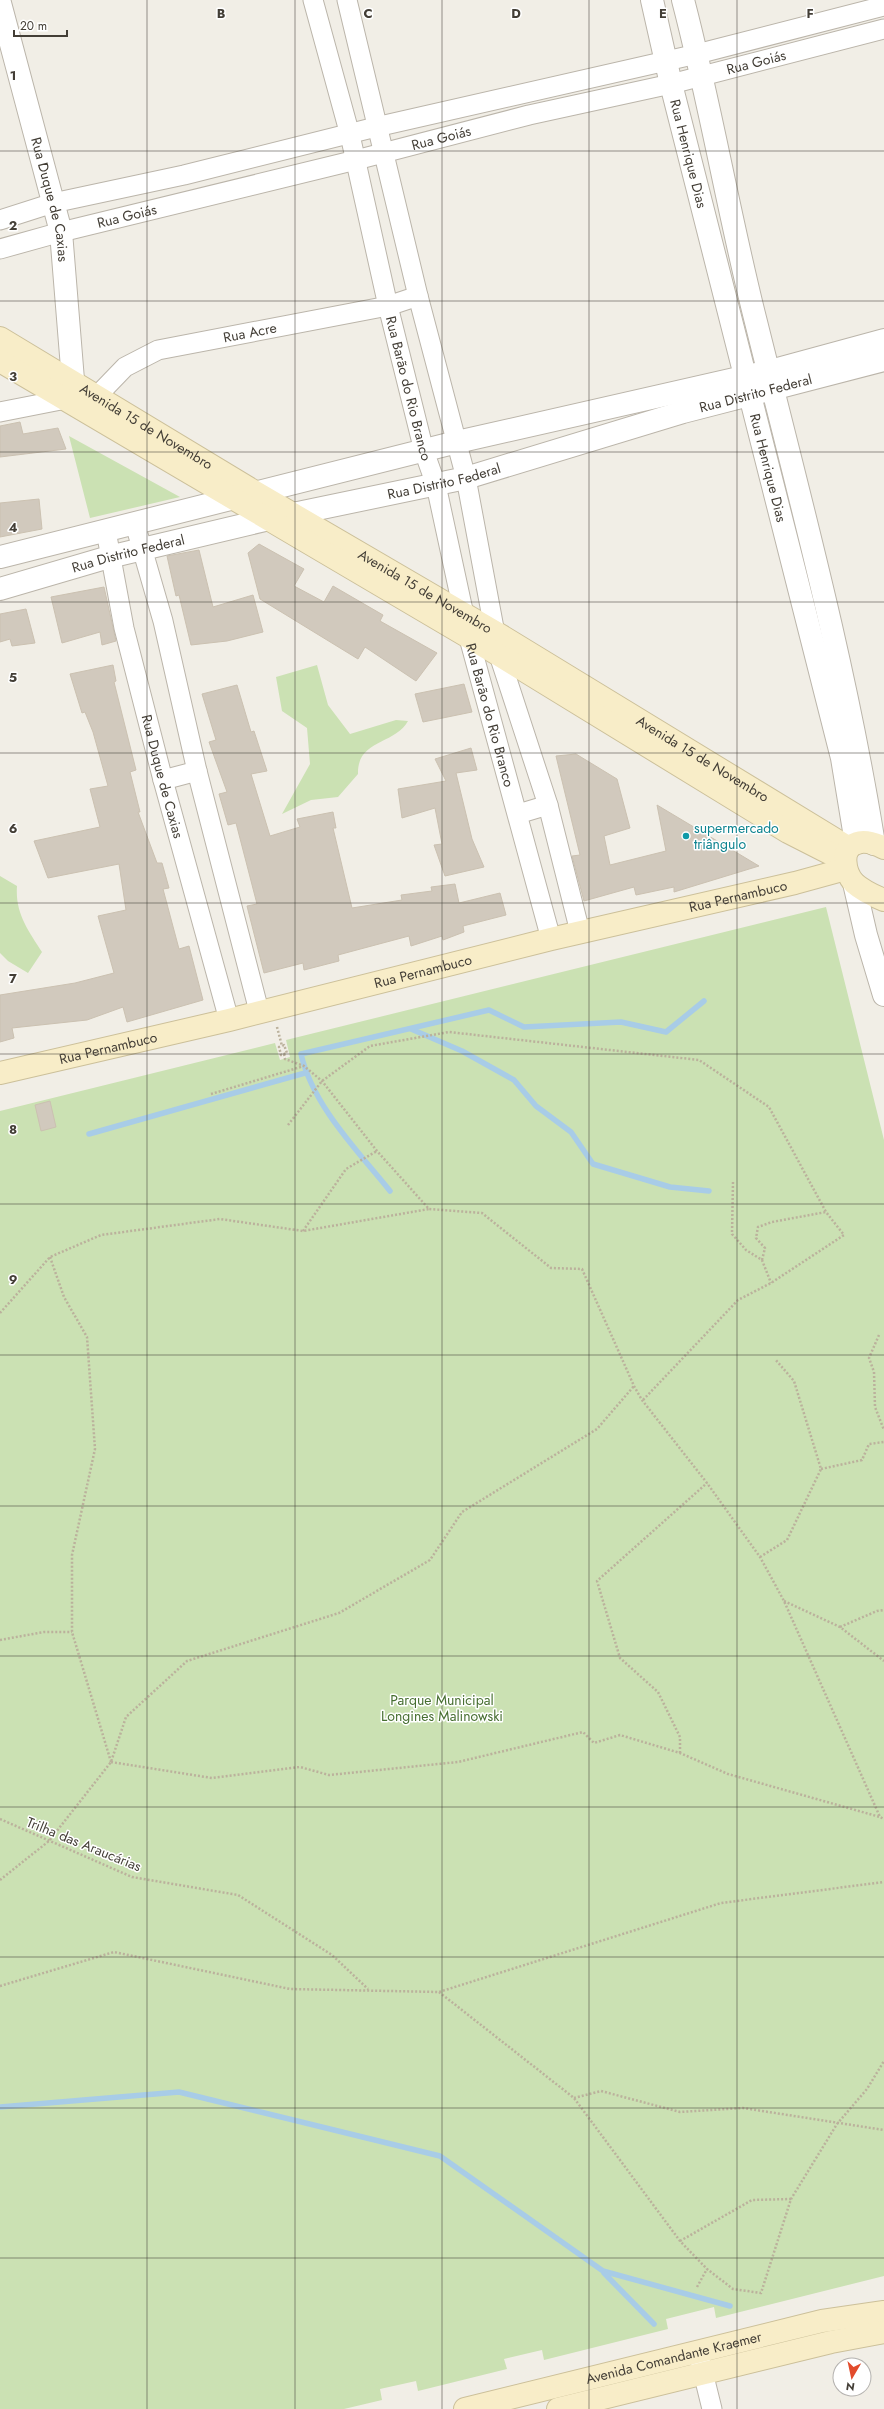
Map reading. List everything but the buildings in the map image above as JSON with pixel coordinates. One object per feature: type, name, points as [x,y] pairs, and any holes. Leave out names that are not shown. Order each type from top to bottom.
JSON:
[{"type":"main road","name":"Avenida 15 de Novembro","points":[[0,338],[70,390],[231,498],[499,655],[788,832],[858,856]]},
{"type":"main road","name":"Avenida 15 de Novembro","points":[[0,361],[70,390],[97,396],[255,492],[495,632],[858,856],[884,900]]},
{"type":"main road","name":"Rua Pernambuco","points":[[0,1073],[229,1020],[259,1011],[550,939],[795,883],[858,856]]},
{"type":"main road","name":"Avenida Comandante Kraemer","points":[[466,2409],[544,2399],[698,2352],[822,2321],[884,2312]]},
{"type":"main road","name":"Avenida Comandante Kraemer","points":[[558,2409],[831,2342],[884,2332]]},
{"type":"street","name":"Rua Barão do Rio Branco","points":[[313,0],[350,135],[388,306],[424,451],[436,485],[468,638],[518,814],[550,939]]},
{"type":"street","name":"Rua Barão do Rio Branco","points":[[347,0],[376,127],[418,296],[466,478],[499,655],[548,805],[580,932]]},
{"type":"street","name":"Rua Henrique Dias","points":[[652,0],[668,61],[671,84],[842,758],[858,856],[866,935],[884,995]]},
{"type":"street","name":"Rua Henrique Dias","points":[[683,0],[700,64],[731,219],[772,380],[860,755],[858,856]]},
{"type":"street","name":"Rua Duque de Caxias","points":[[0,3],[61,232],[70,390]]},
{"type":"street","name":"Rua Goiás","points":[[0,249],[61,232],[356,160],[529,115],[671,84],[700,64],[839,18],[884,6]]},
{"type":"street","points":[[839,18],[844,40]]},
{"type":"street","name":"Rua Goiás","points":[[0,220],[53,203],[184,175],[350,135],[376,127],[668,61],[700,64],[844,40],[884,29]]},
{"type":"street","points":[[523,94],[529,115]]},
{"type":"street","points":[[184,175],[190,200]]},
{"type":"street","points":[[707,226],[731,219]]},
{"type":"street","name":"Rua Acre","points":[[97,396],[125,367],[158,350],[388,306],[418,296]]},
{"type":"street","name":"Rua Distrito Federal","points":[[772,380],[884,340]]},
{"type":"street","name":"Rua Distrito Federal","points":[[0,556],[135,524],[231,498],[457,442],[772,380],[884,360]]},
{"type":"street","name":"Rua Distrito Federal","points":[[0,589],[143,549],[269,519],[466,478],[683,412],[747,386]]},
{"type":"street","points":[[0,412],[70,390]]},
{"type":"street","points":[[135,524],[163,621],[197,771],[259,1011]]},
{"type":"street","name":"Rua Duque de Caxias","points":[[106,531],[124,628],[163,780],[229,1020]]},
{"type":"street","points":[[163,780],[197,771]]},
{"type":"street","points":[[518,814],[548,805]]},
{"type":"street","points":[[698,2352],[712,2409]]},
{"type":"path","points":[[288,1125],[322,1081],[370,1046],[449,1032],[699,1060],[770,1107],[826,1212],[844,1235],[771,1283],[738,1300],[642,1400]]},
{"type":"path","points":[[284,1054],[285,1058],[304,1066],[322,1081],[377,1151],[429,1209]]},
{"type":"path","points":[[211,1094],[304,1066]]},
{"type":"path","points":[[303,1231],[346,1169],[377,1151]]},
{"type":"path","points":[[733,1182],[732,1234],[746,1250],[762,1260]]},
{"type":"path","points":[[0,1313],[50,1257],[101,1235],[220,1219],[303,1231],[429,1209],[482,1213],[551,1268],[582,1269],[634,1386],[642,1400],[707,1483],[760,1557],[784,1601],[880,1817]]},
{"type":"path","points":[[771,1283],[762,1260],[765,1248],[756,1238],[758,1227],[772,1222],[826,1212]]},
{"type":"path","points":[[50,1257],[64,1297],[87,1337],[95,1449],[72,1555],[72,1632],[111,1762]]},
{"type":"path","points":[[879,1336],[870,1358],[874,1372],[875,1407],[884,1430]]},
{"type":"path","points":[[760,1557],[787,1540],[821,1469],[794,1381],[775,1359]]},
{"type":"path","points":[[0,1880],[49,1842],[111,1762],[126,1717],[187,1661],[339,1613],[430,1560],[462,1512],[597,1429],[634,1386]]},
{"type":"path","points":[[821,1469],[862,1460],[869,1444],[884,1442]]},
{"type":"path","points":[[680,1754],[680,1737],[658,1692],[620,1658],[597,1581],[707,1483]]},
{"type":"path","points":[[784,1601],[840,1627],[884,1661]]},
{"type":"path","points":[[840,1627],[877,1611],[884,1610]]},
{"type":"path","points":[[0,1640],[44,1632],[72,1632]]},
{"type":"path","points":[[111,1762],[212,1778],[300,1767],[329,1775],[458,1762],[583,1732],[594,1743],[620,1735],[680,1754],[728,1774],[884,1819]]},
{"type":"path","name":"Trilha das Araucárias","points":[[0,1820],[132,1877],[238,1895],[332,1955],[369,1989]]},
{"type":"path","points":[[0,1986],[114,1952],[290,1988],[439,1992],[721,1903],[884,1882]]},
{"type":"path","points":[[439,1992],[574,2098],[680,2241],[707,2269],[733,2289],[761,2293],[791,2199],[837,2124],[867,2089],[884,2060]]},
{"type":"path","points":[[574,2098],[601,2091],[680,2112],[743,2108],[837,2124],[884,2130]]},
{"type":"path","points":[[680,2241],[752,2200],[791,2199]]},
{"type":"path","points":[[696,2287],[707,2269]]},
{"type":"green space","points":[[69,436],[180,497],[90,518]]},
{"type":"green space","points":[[317,665],[328,705],[350,734],[396,720],[408,721],[402,729],[370,748],[364,754],[359,763],[358,774],[338,797],[311,800],[282,814],[310,764],[307,728],[282,711],[276,677]]},
{"type":"green space","points":[[0,876],[17,886],[20,913],[27,929],[42,952],[28,973],[8,961],[0,953]]},
{"type":"green space","name":"Parque Municipal Longines Malinowski","points":[[826,907],[884,1140],[884,2276],[716,2318],[714,2307],[666,2319],[668,2329],[544,2360],[542,2350],[504,2359],[507,2369],[418,2391],[416,2381],[380,2389],[382,2400],[344,2409],[0,2409],[0,1111],[275,1043],[280,1060],[290,1057],[286,1040]]},
{"type":"waterway","points":[[390,1191],[338,1127],[326,1109],[315,1092],[301,1054],[489,1010],[524,1027],[621,1022],[666,1032],[704,1001]]},
{"type":"waterway","points":[[411,1029],[462,1051],[514,1080],[536,1106],[571,1132],[593,1164],[670,1187],[709,1191]]},
{"type":"waterway","points":[[89,1134],[305,1073]]},
{"type":"waterway","points":[[0,2107],[179,2092],[440,2156],[603,2271],[730,2306]]},
{"type":"waterway","points":[[604,2273],[654,2324]]},
{"type":"place","name":"supermercado triângulo","points":[[686,836]]}]
